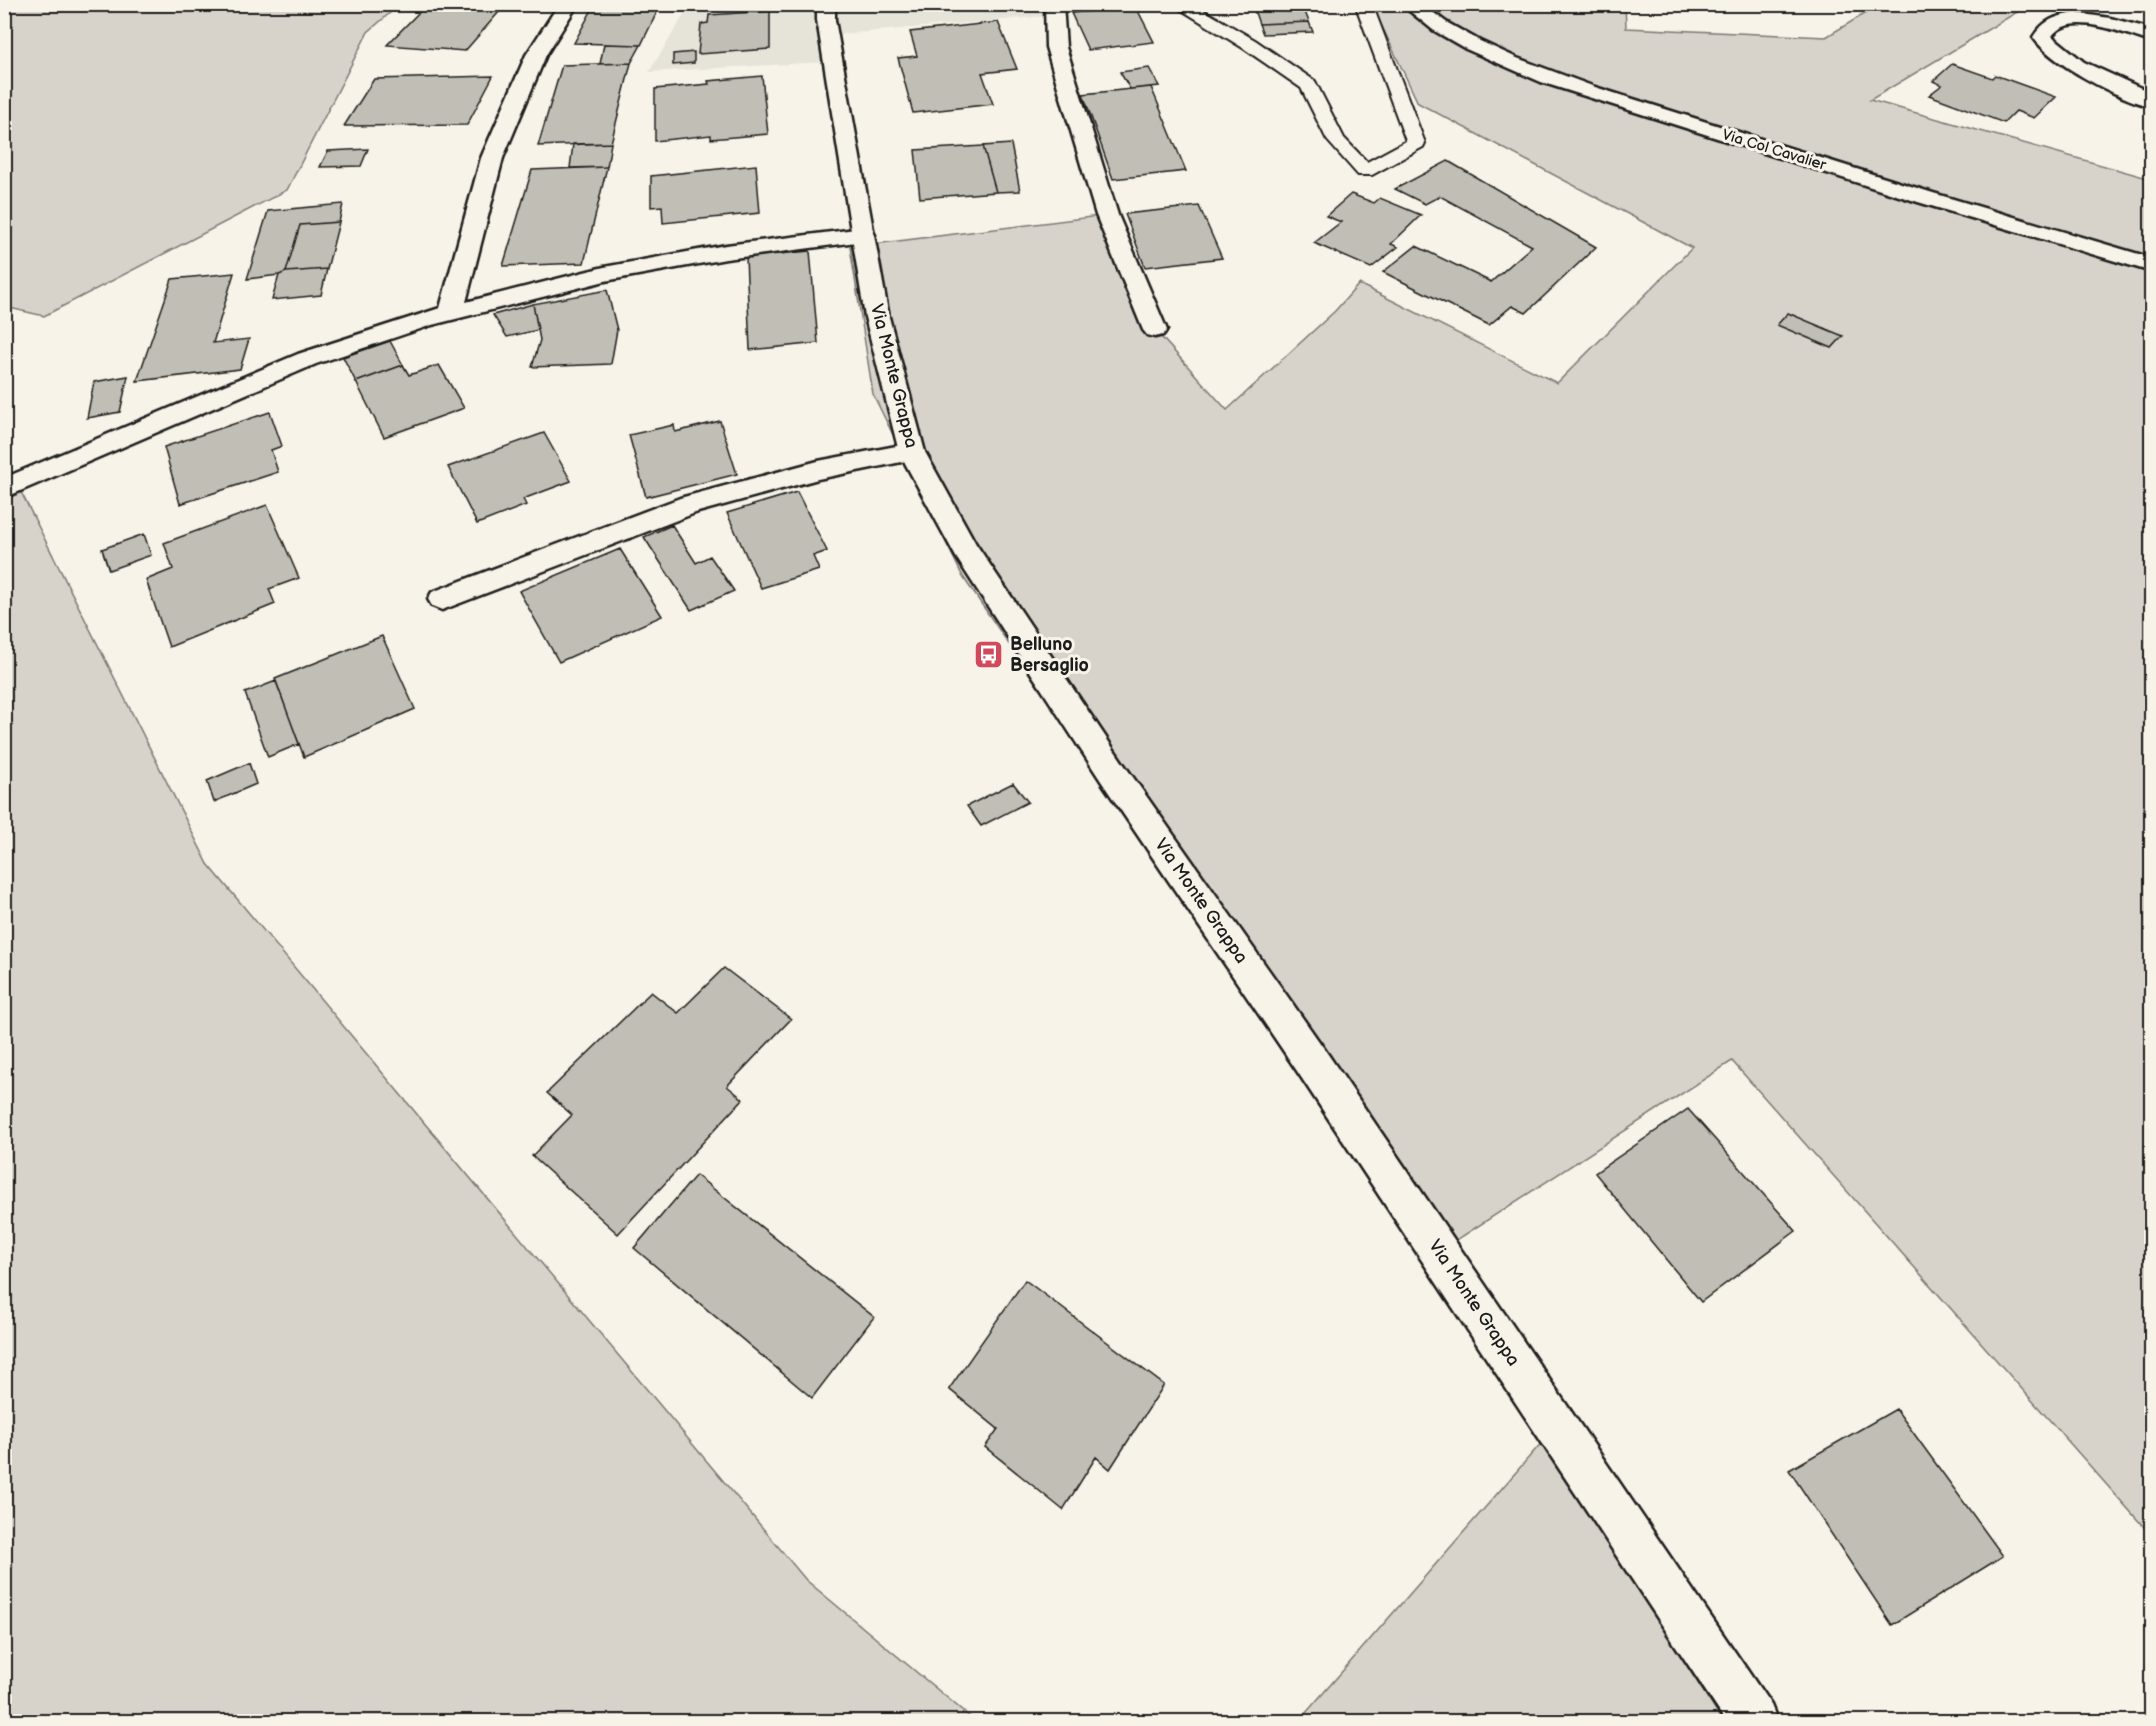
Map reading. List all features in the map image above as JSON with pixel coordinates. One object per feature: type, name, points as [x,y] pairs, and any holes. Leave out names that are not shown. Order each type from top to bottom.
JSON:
[{"type":"street","points":[[451,313],[492,158],[536,55],[569,4]]},
{"type":"street","name":"Via Monte Grappa","points":[[826,4],[826,20],[878,316],[912,452],[966,550],[1112,772],[1310,1059],[1754,1722]]},
{"type":"street","points":[[1054,4],[1056,47],[1104,203],[1155,330]]},
{"type":"street","name":"Via Col Cavalier","points":[[1410,4],[1427,19],[1469,43],[1526,68],[1588,91],[1792,156],[2151,265]]},
{"type":"street","points":[[2151,36],[2109,22],[2090,19],[2056,23],[2045,29],[2042,37],[2063,57],[2151,100]]},
{"type":"street","points":[[4,489],[308,359],[451,313],[615,272],[726,252],[864,235]]},
{"type":"street","points":[[442,599],[690,505],[818,470],[912,452]]},
{"type":"lane","points":[[1180,4],[1226,21],[1309,85],[1336,140],[1365,171],[1416,143],[1365,9],[1369,4]]},
{"type":"shaded area","points":[[5,4],[399,5],[368,32],[287,190],[44,316],[5,307]]},
{"type":"shaded area","points":[[690,5],[1059,5],[1058,15],[820,36],[825,62],[649,72]]},
{"type":"shaded area","points":[[1372,5],[1625,5],[1626,28],[1826,37],[1879,5],[2029,5],[1870,100],[2151,179],[2151,1535],[1732,1061],[1429,1258],[963,577],[873,394],[850,247],[1107,215],[1155,330],[1227,410],[1335,311],[1359,284],[1557,383],[1692,248],[1418,103]]},
{"type":"shaded area","points":[[17,484],[208,864],[806,1580],[975,1721],[5,1721],[4,489]]},
{"type":"shaded area","points":[[1544,1440],[1722,1721],[1298,1722]]},
{"type":"building","points":[[427,4],[506,4],[465,51],[387,45]]},
{"type":"building","points":[[595,4],[661,4],[641,45],[574,43]]},
{"type":"building","points":[[1081,4],[1133,4],[1136,7],[1085,12]]},
{"type":"building","points":[[1252,4],[1302,4],[1309,22],[1259,24]]},
{"type":"building","points":[[1136,7],[1154,42],[1088,50],[1071,13]]},
{"type":"building","points":[[770,11],[770,49],[698,54],[701,24],[708,23],[709,15]]},
{"type":"building","points":[[998,22],[1017,69],[982,73],[993,104],[913,113],[898,58],[917,56],[910,32]]},
{"type":"building","points":[[1309,22],[1313,32],[1263,34],[1259,24]]},
{"type":"building","points":[[604,44],[641,45],[631,63],[600,64]]},
{"type":"building","points":[[694,52],[694,63],[673,65],[673,54]]},
{"type":"building","points":[[631,63],[611,143],[538,146],[562,65]]},
{"type":"building","points":[[1952,64],[1992,78],[1995,75],[2056,97],[2034,118],[2016,111],[2004,123],[1929,95],[1942,85],[1933,81]]},
{"type":"building","points":[[1149,68],[1159,86],[1130,89],[1120,72]]},
{"type":"building","points":[[493,76],[467,125],[344,126],[374,79]]},
{"type":"building","points":[[762,76],[768,134],[711,139],[711,135],[655,141],[655,89]]},
{"type":"building","points":[[1151,87],[1186,171],[1113,179],[1083,94]]},
{"type":"building","points":[[611,143],[607,167],[570,168],[573,144]]},
{"type":"building","points":[[1011,144],[1020,191],[996,192],[983,146]]},
{"type":"building","points":[[983,146],[996,192],[920,198],[915,150]]},
{"type":"building","points":[[368,149],[361,166],[320,167],[328,151]]},
{"type":"building","points":[[1448,161],[1596,247],[1526,313],[1512,306],[1489,325],[1383,272],[1416,246],[1491,282],[1532,246],[1440,196],[1425,204],[1395,189]]},
{"type":"building","points":[[756,165],[760,213],[663,223],[662,206],[651,207],[651,176]]},
{"type":"building","points":[[607,167],[584,263],[503,266],[532,170]]},
{"type":"building","points":[[1351,194],[1374,203],[1380,198],[1421,215],[1391,244],[1398,247],[1371,268],[1314,243],[1341,222],[1326,216]]},
{"type":"building","points":[[343,204],[339,222],[300,225],[286,272],[247,279],[268,211]]},
{"type":"building","points":[[1199,206],[1222,258],[1145,267],[1125,214]]},
{"type":"building","points":[[339,222],[327,269],[286,272],[300,225]]},
{"type":"building","points":[[810,251],[818,343],[750,350],[746,257]]},
{"type":"building","points":[[327,269],[321,295],[272,300],[279,275],[286,272]]},
{"type":"building","points":[[234,273],[213,343],[249,339],[240,369],[137,381],[172,279]]},
{"type":"building","points":[[607,290],[617,330],[611,364],[532,367],[540,340],[533,304]]},
{"type":"building","points":[[533,304],[538,330],[507,337],[493,315]]},
{"type":"building","points":[[1788,313],[1843,336],[1832,348],[1777,325]]},
{"type":"building","points":[[390,341],[403,365],[356,382],[343,357]]},
{"type":"building","points":[[403,365],[409,375],[439,365],[464,408],[384,437],[356,382]]},
{"type":"building","points":[[128,376],[120,412],[87,418],[94,382]]},
{"type":"building","points":[[270,412],[282,446],[271,450],[278,472],[180,504],[164,447]]},
{"type":"building","points":[[720,421],[737,474],[646,497],[629,435],[674,425],[675,432]]},
{"type":"building","points":[[544,433],[571,481],[523,499],[526,505],[477,524],[448,467]]},
{"type":"building","points":[[797,492],[827,551],[813,556],[819,570],[761,588],[727,513]]},
{"type":"building","points":[[267,505],[299,578],[269,589],[275,604],[169,647],[146,580],[173,569],[164,543]]},
{"type":"building","points":[[672,525],[696,563],[710,556],[734,591],[691,610],[644,537]]},
{"type":"building","points":[[144,534],[151,555],[109,570],[102,549]]},
{"type":"building","points":[[620,549],[662,616],[559,662],[519,591]]},
{"type":"building","points":[[382,636],[415,709],[304,757],[275,679]]},
{"type":"building","points":[[276,681],[299,744],[268,757],[245,693]]},
{"type":"building","points":[[249,763],[256,784],[214,802],[207,781]]},
{"type":"building","points":[[1013,783],[1028,802],[981,826],[967,806]]},
{"type":"building","points":[[724,968],[791,1019],[727,1086],[743,1099],[618,1234],[532,1156],[572,1115],[547,1093],[651,992],[678,1013]]},
{"type":"building","points":[[1688,1109],[1796,1231],[1701,1302],[1595,1173]]},
{"type":"building","points":[[696,1175],[874,1317],[812,1398],[634,1248]]},
{"type":"building","points":[[1025,1280],[1164,1385],[1110,1469],[1096,1457],[1063,1510],[985,1447],[998,1429],[949,1389]]},
{"type":"building","points":[[1896,1409],[2003,1556],[1892,1625],[1789,1470]]},
{"type":"place","name":"Belluno Bersaglio","points":[[989,654]]}]
